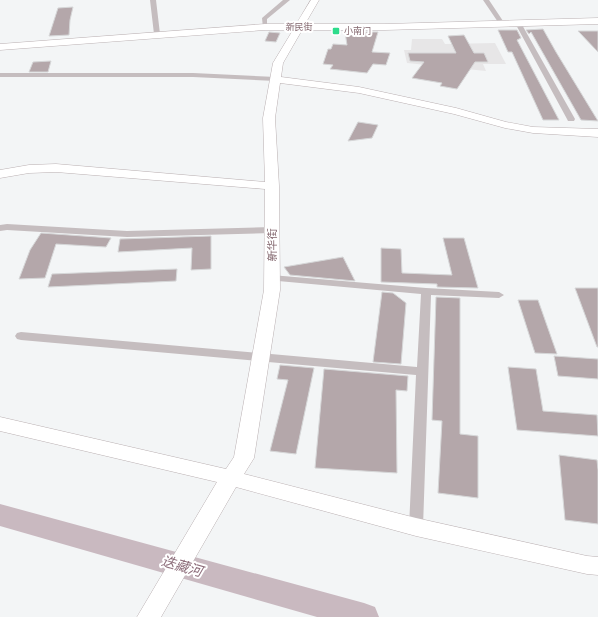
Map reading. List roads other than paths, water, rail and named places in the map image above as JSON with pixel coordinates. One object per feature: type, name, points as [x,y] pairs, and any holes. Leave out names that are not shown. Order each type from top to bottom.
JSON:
[{"type":"street","points":[[153,0],[157,34]]},
{"type":"street","points":[[265,27],[264,19],[287,0]]},
{"type":"street","name":"新华街","points":[[149,617],[226,485],[244,458],[272,290],[272,186],[269,118],[278,63],[315,0]]},
{"type":"street","points":[[486,0],[502,24]]},
{"type":"street","name":"新民街","points":[[0,47],[265,27],[502,24],[598,21]]},
{"type":"street","points":[[518,23],[571,119]]},
{"type":"street","points":[[0,76],[185,75],[276,78],[359,90],[456,111],[505,125],[533,130],[598,133]]},
{"type":"street","points":[[0,174],[29,169],[56,168],[272,186]]},
{"type":"street","points":[[0,228],[29,228],[127,234],[272,230]]},
{"type":"street","points":[[272,278],[426,291],[499,295]]},
{"type":"street","points":[[416,527],[426,291]]},
{"type":"street","points":[[21,336],[423,372]]},
{"type":"street","points":[[0,424],[226,485],[587,565],[598,566]]},
{"type":"waterway","name":"迭藏河","points":[[0,515],[364,617]]},
{"type":"place","name":"小南门","points":[[336,31]]}]
